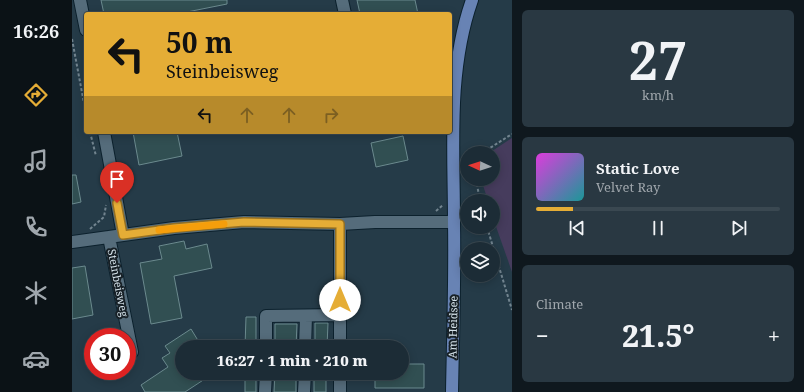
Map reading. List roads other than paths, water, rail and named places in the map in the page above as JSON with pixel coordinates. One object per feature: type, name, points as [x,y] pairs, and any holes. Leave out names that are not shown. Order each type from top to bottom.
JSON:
[{"type":"main road","name":"Am Heidsee","points":[[452,392],[455,80],[467,14],[472,0]]},
{"type":"street","points":[[80,0],[84,20]]},
{"type":"street","points":[[342,0],[345,12]]},
{"type":"street","points":[[104,134],[123,235]]},
{"type":"street","name":"Steinbeisweg","points":[[75,242],[174,228],[244,222],[340,224],[375,222],[454,222]]},
{"type":"street","points":[[340,224],[340,340]]},
{"type":"street","name":"Steinbeisweg","points":[[109,237],[127,328]]},
{"type":"street","points":[[266,340],[266,316],[340,315]]},
{"type":"street","points":[[305,340],[306,316]]},
{"type":"street","points":[[266,380],[266,392]]},
{"type":"street","points":[[304,392],[305,380]]},
{"type":"street","points":[[340,380],[340,392]]}]
